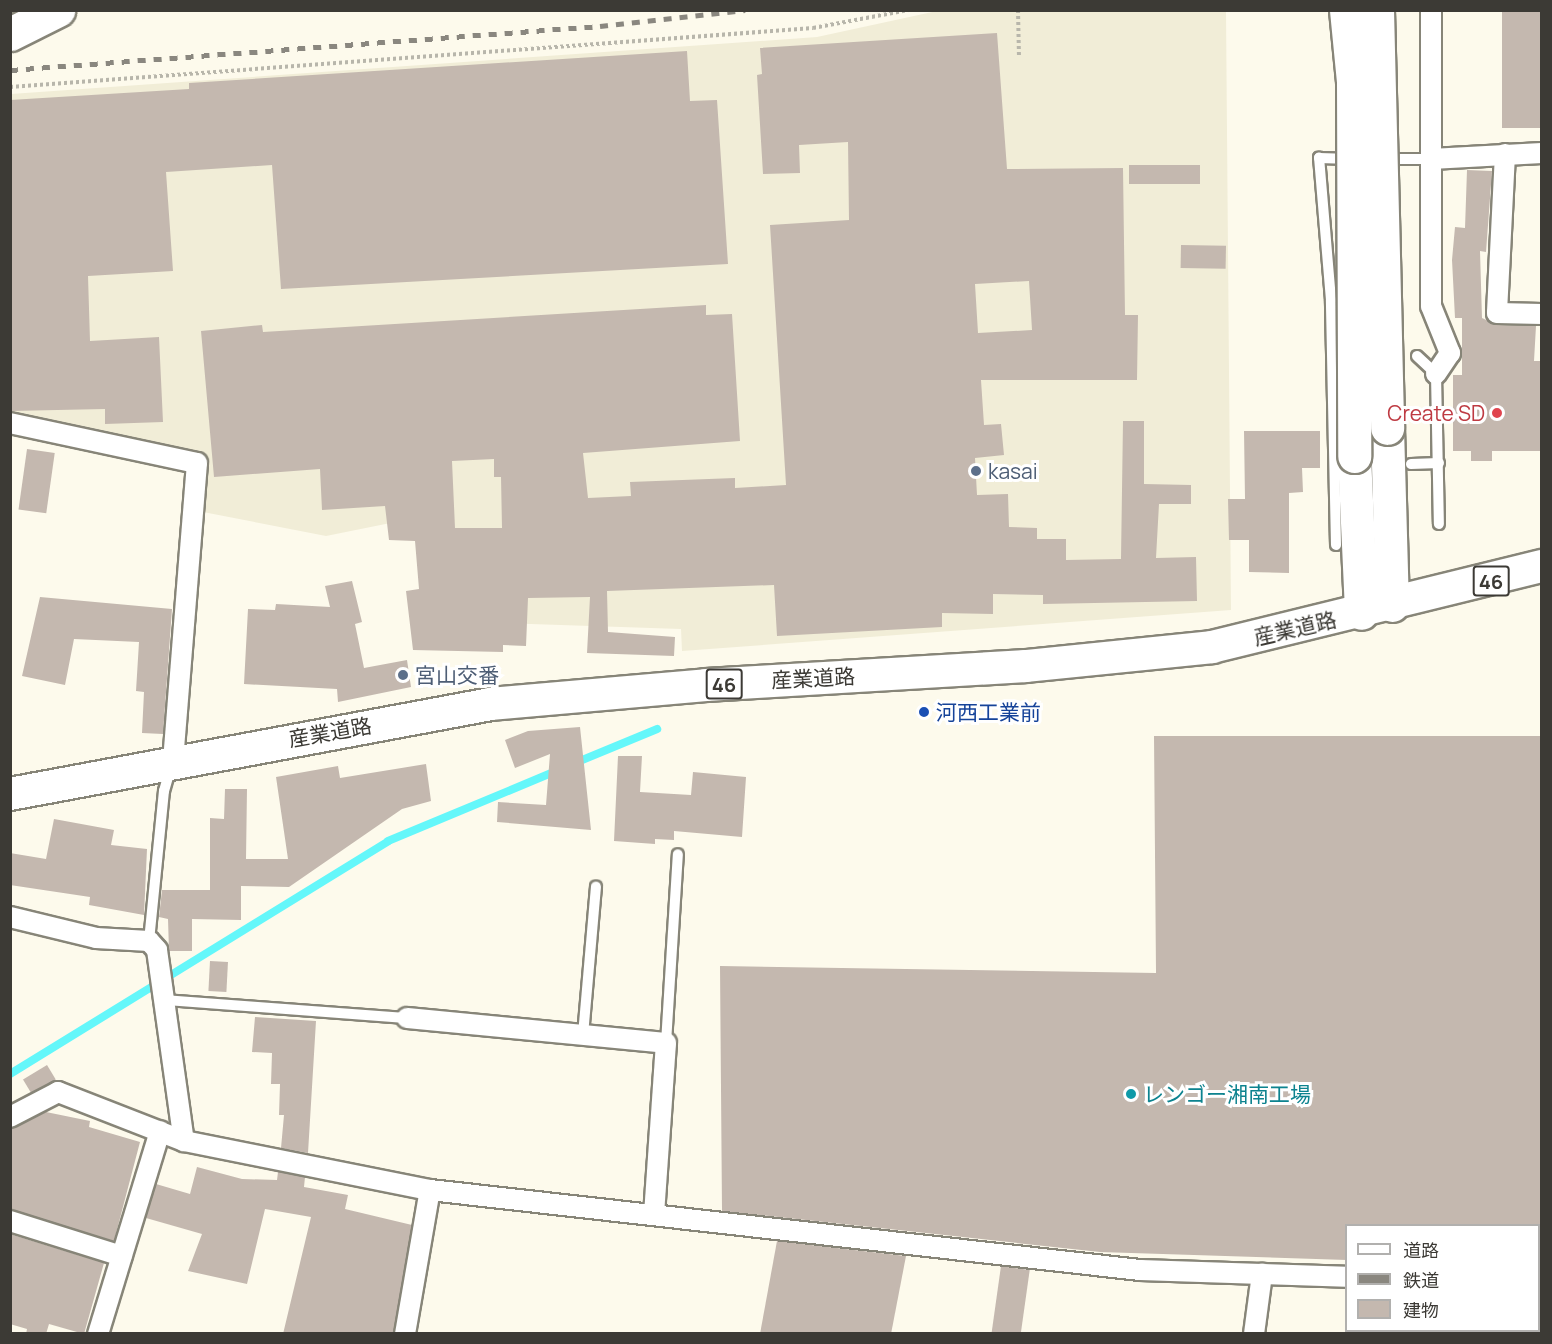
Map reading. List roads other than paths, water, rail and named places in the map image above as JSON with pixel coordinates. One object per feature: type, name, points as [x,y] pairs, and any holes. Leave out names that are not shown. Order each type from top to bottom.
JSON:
[{"type":"highway","points":[[10,34],[58,10]]},
{"type":"highway","points":[[1346,10],[1353,82],[1354,456],[1377,609]]},
{"type":"highway","points":[[1377,10],[1387,428],[1377,609]]},
{"type":"main road","name":"産業道路","points":[[10,794],[173,761],[490,704],[706,685],[1026,666],[1212,647],[1377,609],[1542,566]]},
{"type":"street","points":[[1431,10],[1431,306],[1450,353],[1436,374]]},
{"type":"street","points":[[1431,159],[1542,153]]},
{"type":"street","points":[[1505,154],[1497,313],[1542,314]]},
{"type":"street","points":[[10,423],[197,463],[173,761]]},
{"type":"street","points":[[10,917],[96,938],[149,941],[157,950],[184,1141]]},
{"type":"street","points":[[407,1018],[666,1043],[654,1215]]},
{"type":"street","points":[[10,1117],[58,1092],[184,1141],[430,1190],[1140,1270],[1345,1277]]},
{"type":"street","points":[[98,1334],[160,1131]]},
{"type":"street","points":[[405,1334],[430,1190]]},
{"type":"street","points":[[10,1221],[122,1256]]},
{"type":"street","points":[[1254,1334],[1262,1274]]},
{"type":"lane","points":[[1336,545],[1330,300],[1319,158],[1431,159]]},
{"type":"lane","points":[[1417,356],[1436,374],[1439,524]]},
{"type":"lane","points":[[1411,464],[1439,464]]},
{"type":"lane","points":[[149,941],[164,791],[173,761]]},
{"type":"lane","points":[[666,1043],[678,854]]},
{"type":"lane","points":[[583,1035],[596,887]]},
{"type":"lane","points":[[165,1000],[407,1018]]},
{"type":"waterway","points":[[575,763],[657,729]]},
{"type":"waterway","points":[[10,1074],[388,841],[556,771]]},
{"type":"railway","points":[[10,70],[600,26],[745,10]]},
{"type":"place","name":"Create SD","points":[[1497,413]]},
{"type":"place","name":"kasai","points":[[976,471]]},
{"type":"place","name":"宮山交番","points":[[403,675]]},
{"type":"place","name":"河西工業前","points":[[924,712]]},
{"type":"place","name":"レンゴー湘南工場","points":[[1131,1094]]}]
